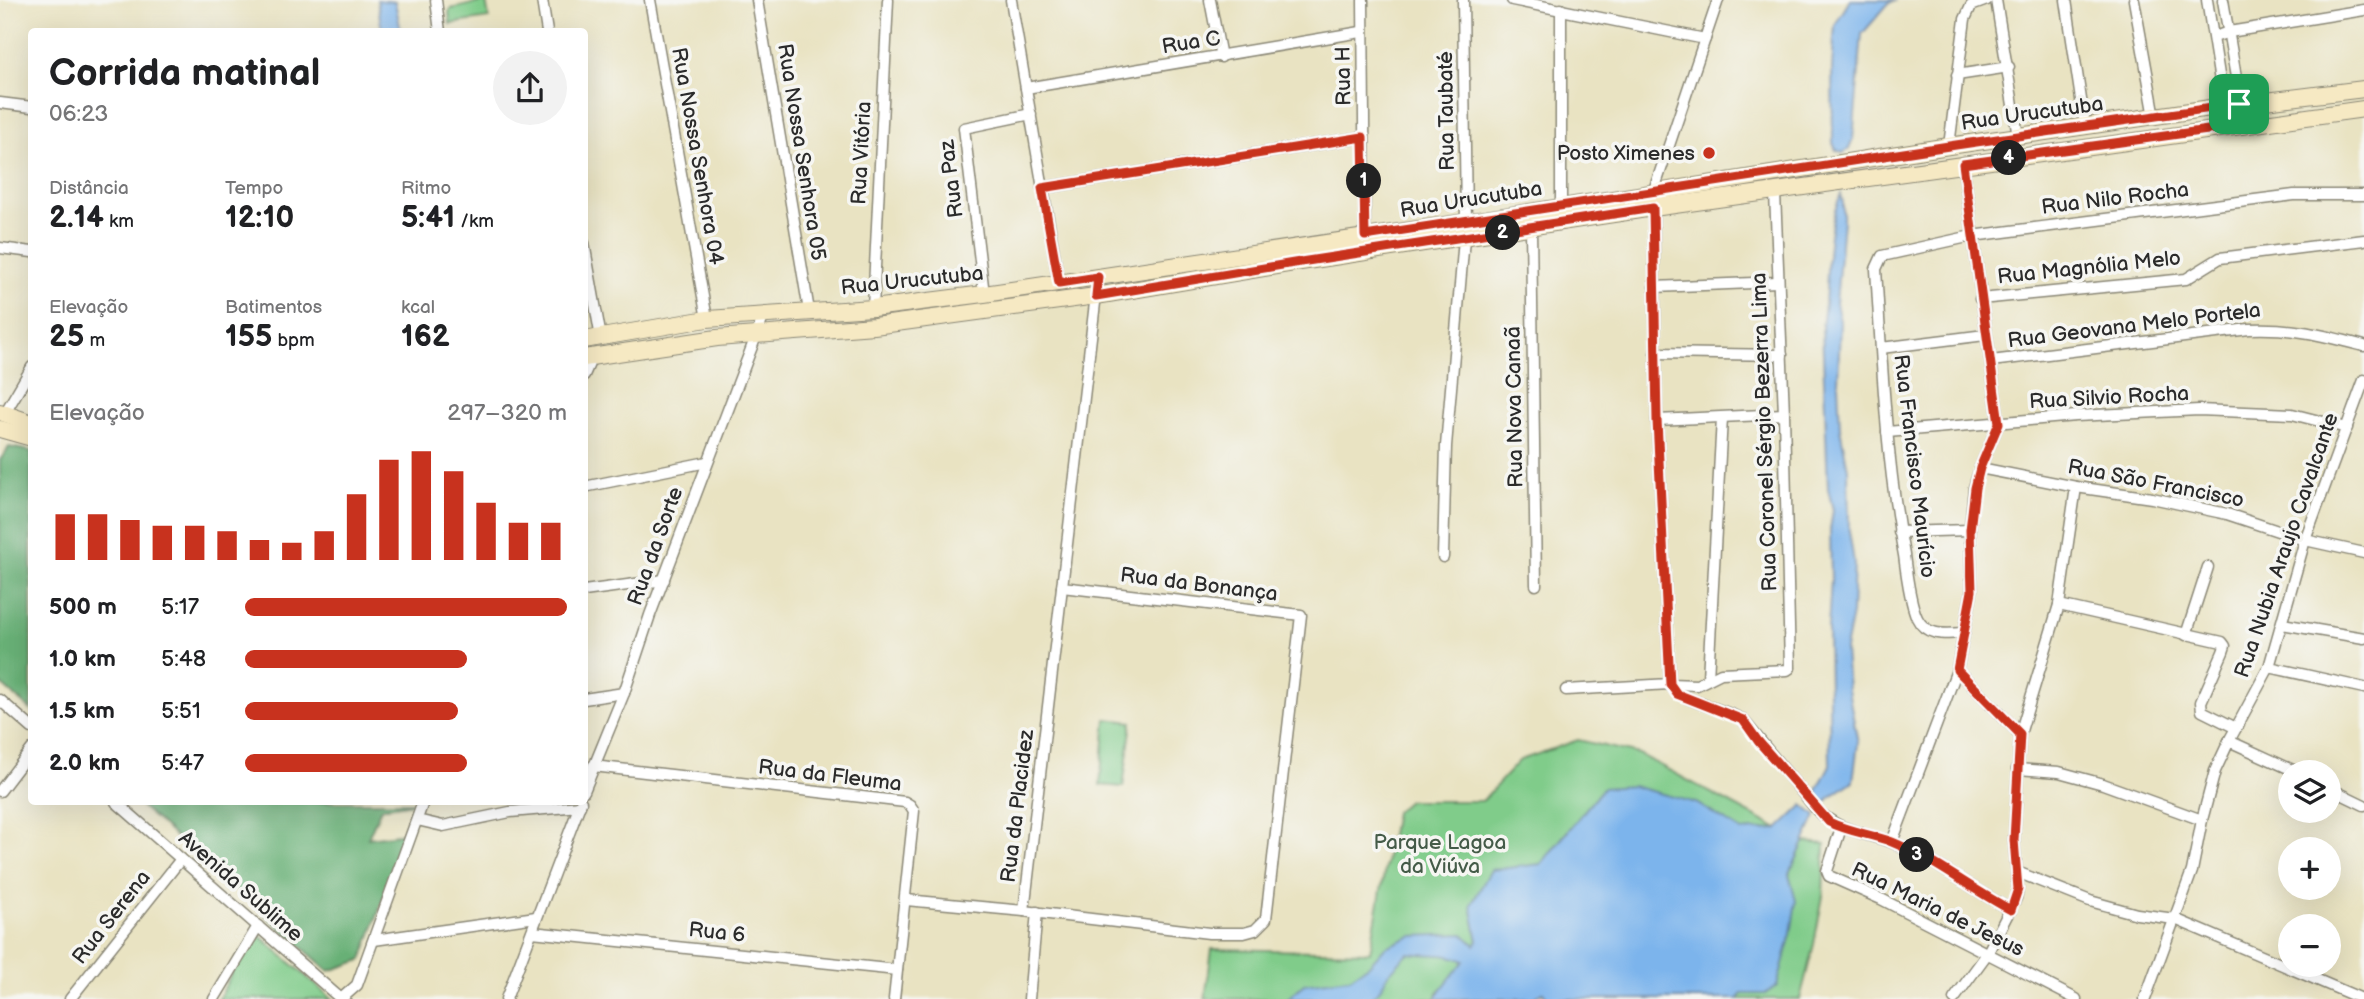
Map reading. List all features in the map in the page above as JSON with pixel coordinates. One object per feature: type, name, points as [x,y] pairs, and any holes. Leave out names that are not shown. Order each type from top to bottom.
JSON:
[{"type":"street","points":[[435,0],[439,28]]},
{"type":"street","points":[[542,0],[546,28]]},
{"type":"street","name":"Rua Nossa Senhora 04","points":[[650,0],[707,319]]},
{"type":"street","name":"Rua Nossa Senhora 05","points":[[757,0],[809,311]]},
{"type":"street","name":"Rua Vitória","points":[[873,308],[888,0]]},
{"type":"street","points":[[1011,0],[1059,283]]},
{"type":"street","points":[[1210,0],[1221,57]]},
{"type":"street","name":"Rua H","points":[[1363,0],[1365,236]]},
{"type":"street","name":"Rua Taubaté","points":[[1463,0],[1466,222]]},
{"type":"street","points":[[1512,0],[1705,39]]},
{"type":"street","points":[[1718,0],[1653,201],[1657,420],[1670,684],[1677,694],[1743,720],[1829,822],[1892,842],[1933,863],[2011,910]]},
{"type":"street","points":[[1949,146],[1967,11],[1971,6],[1987,0]]},
{"type":"street","points":[[1996,0],[2009,67],[2018,136]]},
{"type":"street","points":[[2066,0],[2085,126]]},
{"type":"street","points":[[2134,0],[2155,117]]},
{"type":"street","points":[[2207,0],[2232,105],[2244,125]]},
{"type":"street","points":[[2223,0],[2229,32],[2232,105],[2225,127]]},
{"type":"street","points":[[1561,9],[1561,206]]},
{"type":"street","points":[[2214,37],[2229,32],[2364,10]]},
{"type":"street","name":"Rua C","points":[[1026,88],[1362,32]]},
{"type":"street","points":[[1957,75],[2009,67]]},
{"type":"street","name":"Rua Urucutuba","points":[[588,358],[757,334],[874,326],[1096,296],[1293,255],[1464,239],[1531,228],[1653,201],[1949,146],[2232,105],[2364,89]]},
{"type":"street","points":[[0,103],[28,106]]},
{"type":"street","name":"Rua Urucutuba","points":[[1293,255],[1365,236],[1561,206],[1775,193],[1963,164],[2364,109]]},
{"type":"street","name":"Rua Paz","points":[[984,294],[964,128],[1031,114]]},
{"type":"street","points":[[1042,188],[1363,137]]},
{"type":"street","points":[[1892,842],[1957,670],[1972,591],[1970,530],[1975,488],[1980,468],[1999,423],[1963,164]]},
{"type":"street","name":"Rua Coronel Sérgio Bezerra Lima","points":[[1708,678],[1721,673],[1789,670],[1784,414],[1775,193]]},
{"type":"street","name":"Rua Nilo Rocha","points":[[1877,265],[1882,256],[1972,236],[2294,195],[2364,195]]},
{"type":"street","name":"Rua Nova Canaã","points":[[1531,228],[1536,585]]},
{"type":"street","points":[[1443,557],[1446,446],[1464,239]]},
{"type":"street","name":"Rua Magnólia Melo","points":[[1980,299],[2186,279],[2220,258],[2364,240]]},
{"type":"street","points":[[0,248],[28,252]]},
{"type":"street","name":"Rua Urucutuba","points":[[588,340],[707,319],[873,308],[1098,277],[1262,260]]},
{"type":"street","points":[[588,265],[601,338]]},
{"type":"street","name":"Rua Francisco Maurício","points":[[1877,265],[1887,432],[1899,532],[1917,618],[1928,631],[1944,634],[1964,633]]},
{"type":"street","points":[[1062,587],[1098,277]]},
{"type":"street","points":[[1654,287],[1778,282]]},
{"type":"street","name":"Rua da Sorte","points":[[588,780],[624,693],[707,462],[764,315]]},
{"type":"street","name":"Rua Geovana Melo Portela","points":[[1991,361],[2249,329],[2305,331],[2364,346]]},
{"type":"street","name":"Rua Geovana Melo Portela","points":[[1881,348],[1985,335]]},
{"type":"street","points":[[1655,353],[1782,355]]},
{"type":"street","points":[[28,373],[2,412],[28,422]]},
{"type":"street","name":"Rua Nubia Araujo Cavalcante","points":[[2145,999],[2192,871],[2215,771],[2269,667],[2305,540],[2364,380]]},
{"type":"street","name":"Rua Silvio Rocha","points":[[1887,432],[2171,412],[2292,414],[2347,428]]},
{"type":"street","points":[[1657,420],[1784,414]]},
{"type":"street","points":[[1566,690],[1697,685],[1708,678],[1722,418]]},
{"type":"street","points":[[0,429],[28,437]]},
{"type":"street","points":[[588,486],[707,462]]},
{"type":"street","name":"Rua São Francisco","points":[[1980,468],[2227,514],[2305,540],[2364,553]]},
{"type":"street","points":[[1955,999],[1987,954],[2011,910],[2018,889],[2014,840],[2020,734],[2059,605],[2076,487]]},
{"type":"street","points":[[1899,532],[1970,530]]},
{"type":"street","points":[[2186,635],[2208,567]]},
{"type":"street","points":[[588,590],[664,580]]},
{"type":"street","name":"Rua da Placidez","points":[[906,900],[1024,911],[1062,587]]},
{"type":"street","name":"Rua da Bonança","points":[[1024,911],[1209,933],[1244,933],[1262,925],[1266,919],[1301,615],[1062,587]]},
{"type":"street","points":[[2059,605],[2222,642],[2225,646],[2201,702],[2201,708],[2236,729]]},
{"type":"street","points":[[2282,624],[2364,638]]},
{"type":"street","points":[[2269,667],[2364,688]]},
{"type":"street","points":[[1957,670],[2020,734]]},
{"type":"street","points":[[588,698],[624,693]]},
{"type":"street","points":[[0,700],[28,724]]},
{"type":"street","points":[[2229,741],[2278,763]]},
{"type":"street","points":[[0,791],[28,754]]},
{"type":"street","name":"Rua da Fleuma","points":[[593,766],[905,802],[911,805],[914,811],[894,999]]},
{"type":"street","points":[[2017,769],[2059,772],[2092,781],[2202,820]]},
{"type":"street","points":[[2341,794],[2364,805]]},
{"type":"street","name":"Avenida Sublime","points":[[119,805],[341,999]]},
{"type":"street","points":[[341,999],[357,985],[422,805]]},
{"type":"street","points":[[416,820],[443,826],[522,810],[570,805]]},
{"type":"street","points":[[506,999],[580,805]]},
{"type":"street","name":"Rua Maria de Jesus","points":[[1841,828],[1827,871],[1829,876],[1881,899],[2076,999]]},
{"type":"street","name":"Rua Serena","points":[[70,999],[181,859]]},
{"type":"street","points":[[2017,872],[2090,901],[2137,914],[2175,919],[2361,996]]},
{"type":"street","points":[[1029,999],[1038,912]]},
{"type":"street","points":[[374,940],[536,917]]},
{"type":"street","points":[[214,999],[258,926]]},
{"type":"street","name":"Rua 6","points":[[532,932],[897,970]]},
{"type":"green space","points":[[486,1],[489,18],[450,24],[451,9]]},
{"type":"green space","points":[[9,447],[28,450],[28,707],[0,683],[0,460]]},
{"type":"green space","points":[[1106,719],[1132,722],[1123,787],[1100,785]]},
{"type":"green space","name":"Parque Lagoa da Viúva","points":[[1578,740],[1639,754],[1778,829],[1742,831],[1696,803],[1603,788],[1541,864],[1471,905],[1478,941],[1450,981],[1438,992],[1436,999],[1205,999],[1212,949],[1370,952],[1395,812],[1408,801],[1482,801],[1520,760]]},
{"type":"green space","points":[[139,805],[400,805],[381,808],[368,838],[406,833],[362,960],[329,971]]},
{"type":"green space","points":[[1804,842],[1825,844],[1823,896],[1800,999],[1739,999],[1741,994],[1765,994],[1795,901],[1789,875]]},
{"type":"green space","points":[[259,935],[332,999],[219,999],[242,951],[250,951]]},
{"type":"water","points":[[377,0],[395,2],[400,28],[382,28]]},
{"type":"water","points":[[1850,0],[1895,0],[1888,4],[1862,34],[1853,139],[1849,149],[1843,153],[1836,150],[1833,143],[1832,69],[1835,25]]},
{"type":"water","points":[[1841,194],[1843,220],[1836,304],[1840,321],[1838,384],[1840,428],[1848,469],[1849,531],[1854,562],[1852,614],[1845,649],[1848,690],[1858,743],[1853,781],[1829,798],[1820,812],[1814,805],[1817,790],[1830,765],[1828,629],[1830,530],[1833,510],[1828,489],[1822,326],[1829,242],[1835,209]]},
{"type":"water","points":[[1632,786],[1696,803],[1742,831],[1778,829],[1803,805],[1816,816],[1789,875],[1796,901],[1791,934],[1777,986],[1765,994],[1741,994],[1739,999],[1548,999],[1543,992],[1533,999],[1436,999],[1464,961],[1444,955],[1408,953],[1390,972],[1378,992],[1368,999],[1287,999],[1304,984],[1350,978],[1370,964],[1385,947],[1412,936],[1463,934],[1475,945],[1478,941],[1471,905],[1491,870],[1541,864],[1603,788]]},
{"type":"place","name":"Posto Ximenes","points":[[1709,153]]},
{"type":"route","points":[[2239,104],[2244,125],[1963,164],[1999,423],[1980,468],[1975,488],[1970,530],[1972,591],[1957,670],[2020,734],[2014,840],[2018,889],[2011,910],[1933,863],[1892,842],[1829,822],[1743,720],[1677,694],[1670,684],[1657,420],[1653,208],[1096,296],[1098,277],[1059,283],[1042,188],[1363,137],[1365,236],[2239,104]]}]
